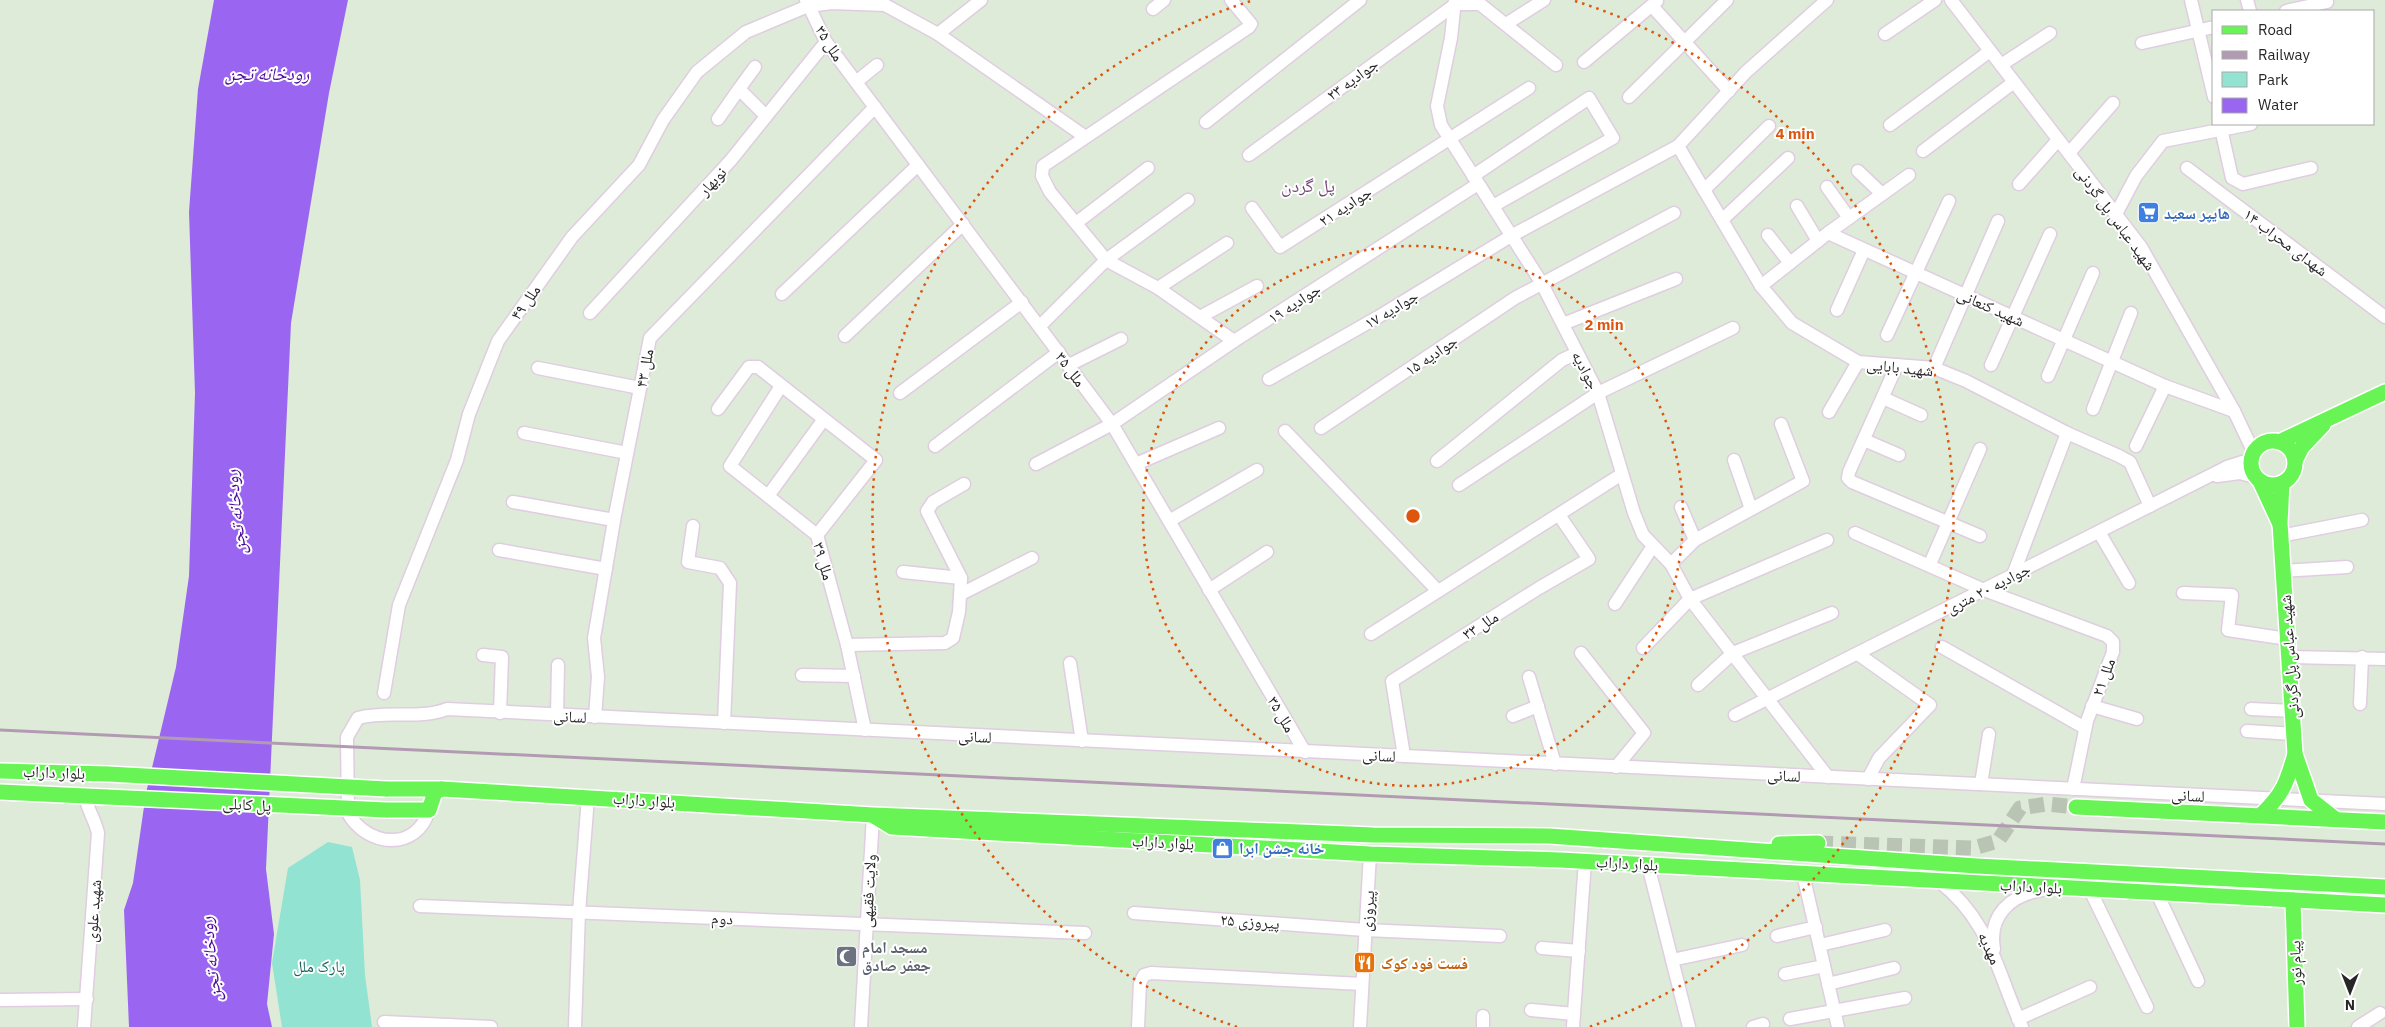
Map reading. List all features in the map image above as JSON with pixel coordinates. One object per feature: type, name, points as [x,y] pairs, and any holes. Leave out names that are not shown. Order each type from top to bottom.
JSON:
[{"type":"main road","points":[[2280,530],[2252,466],[2253,456],[2264,443],[2279,442],[2385,392]]},
{"type":"main road","points":[[2295,460],[2302,447],[2330,419]]},
{"type":"main road","points":[[2259,480],[2267,484],[2282,483],[2290,478],[2294,470],[2295,460],[2293,452],[2279,442]]},
{"type":"main road","name":"شهید عباس پل گردنی","points":[[2282,483],[2280,530],[2295,754],[2311,800]]},
{"type":"main road","points":[[2262,814],[2278,799],[2288,780],[2295,754]]},
{"type":"main road","name":"بلوار داراب","points":[[0,771],[108,774]]},
{"type":"main road","name":"پل کابلی","points":[[108,774],[386,789],[442,789]]},
{"type":"main road","points":[[429,810],[435,792],[442,789]]},
{"type":"main road","name":"بلوار داراب","points":[[442,789],[872,815],[1373,835],[1561,837],[1978,866],[2385,886]]},
{"type":"main road","name":"بلوار داراب","points":[[0,792],[107,797]]},
{"type":"main road","name":"پل کابلی","points":[[107,797],[386,810],[429,810]]},
{"type":"main road","points":[[2311,800],[2334,818]]},
{"type":"main road","points":[[2076,807],[2262,814],[2385,822]]},
{"type":"main road","name":"بلوار داراب","points":[[872,815],[892,827],[1370,854],[1615,862],[2385,905]]},
{"type":"main road","points":[[1560,860],[1561,837]]},
{"type":"main road","points":[[1615,862],[1617,841]]},
{"type":"main road","points":[[1714,848],[1760,844],[1818,843]]},
{"type":"main road","name":"پیام نور","points":[[2293,900],[2297,1027]]},
{"type":"street","points":[[938,34],[981,0]]},
{"type":"street","points":[[1153,9],[1164,0]]},
{"type":"street","points":[[1206,122],[1360,0]]},
{"type":"street","points":[[1506,24],[1544,0]]},
{"type":"street","points":[[1628,97],[1727,0]]},
{"type":"street","name":"جوادیه ۱۷","points":[[1269,379],[1378,317],[1511,236],[1678,146],[1746,72],[1827,0]]},
{"type":"street","points":[[1886,34],[1935,0]]},
{"type":"street","name":"شهید عباس پل گردنی","points":[[1950,0],[2141,247],[2234,411],[2253,456]]},
{"type":"street","points":[[2191,0],[2212,82]]},
{"type":"street","points":[[1456,2],[1480,4],[1556,66]]},
{"type":"street","name":"جوادیه","points":[[1456,2],[1437,106],[1441,125],[1541,282],[1598,393],[1622,474],[1643,535],[1671,564],[1690,599],[1828,777]]},
{"type":"street","name":"جوادیه ۲۳","points":[[1249,155],[1456,2]]},
{"type":"street","points":[[2291,10],[2327,2]]},
{"type":"street","name":"ملل ۴۹","points":[[384,693],[398,604],[457,460],[469,414],[498,341],[572,237],[639,165],[664,120],[697,72],[746,32],[807,3],[897,5],[1084,136]]},
{"type":"street","name":"ملل ۳۵","points":[[807,3],[826,42],[1112,424],[1304,752]]},
{"type":"street","points":[[1234,341],[1158,288],[1106,260],[1050,192],[1042,176],[1043,166],[1084,136],[1249,27],[1251,24],[1240,3]]},
{"type":"street","points":[[1584,62],[1654,3],[1685,43],[1729,91]]},
{"type":"street","points":[[2142,43],[2212,27]]},
{"type":"street","points":[[2001,65],[2050,33]]},
{"type":"street","name":"نوبهار","points":[[590,313],[731,160],[826,42]]},
{"type":"street","points":[[1890,125],[1990,51]]},
{"type":"street","points":[[856,82],[877,66]]},
{"type":"street","points":[[718,119],[755,67]]},
{"type":"street","points":[[1923,151],[2014,82]]},
{"type":"street","points":[[1450,139],[1529,88]]},
{"type":"street","points":[[739,89],[766,116]]},
{"type":"street","name":"جوادیه ۱۹","points":[[1036,464],[1112,424],[1476,180],[1589,98],[1613,138],[1493,206]]},
{"type":"street","points":[[2069,153],[2113,103]]},
{"type":"street","name":"ملل ۴۳","points":[[595,717],[598,677],[594,638],[614,520],[650,338],[875,107]]},
{"type":"street","points":[[2116,214],[2136,176],[2163,141],[2221,127],[2241,125]]},
{"type":"street","points":[[1704,190],[1769,126]]},
{"type":"street","points":[[2221,127],[2232,178],[2243,184],[2310,168]]},
{"type":"street","name":"جوادیه ۲۱","points":[[1252,208],[1280,247],[1450,139]]},
{"type":"street","points":[[2019,184],[2058,140]]},
{"type":"street","name":"شهید بابایی","points":[[1678,146],[1761,286],[1792,323],[1858,362],[1934,368],[1966,381],[2067,433],[2130,462],[2150,506]]},
{"type":"street","points":[[1722,220],[1788,158]]},
{"type":"street","points":[[782,294],[918,165]]},
{"type":"street","points":[[1076,223],[1148,168]]},
{"type":"street","name":"شهدای محراب ۱۴","points":[[2187,168],[2385,317]]},
{"type":"street","points":[[1858,171],[1882,194]]},
{"type":"street","points":[[1761,286],[1823,237],[1909,175]]},
{"type":"street","points":[[1827,187],[1849,218]]},
{"type":"street","points":[[1040,326],[1106,260],[1188,200]]},
{"type":"street","points":[[1888,335],[1949,201]]},
{"type":"street","points":[[1796,206],[1823,237]]},
{"type":"street","name":"جوادیه ۱۵","points":[[1321,428],[1541,282],[1674,213]]},
{"type":"street","points":[[1934,368],[1998,221]]},
{"type":"street","points":[[845,336],[963,224]]},
{"type":"street","points":[[1768,234],[1790,263]]},
{"type":"street","points":[[1991,365],[2050,234]]},
{"type":"street","name":"شهید کنعانی","points":[[1823,237],[1864,250],[2165,386],[2234,411]]},
{"type":"street","points":[[1158,288],[1227,243]]},
{"type":"street","points":[[1837,310],[1864,250]]},
{"type":"street","points":[[2048,376],[2093,274]]},
{"type":"street","points":[[1563,324],[1676,279]]},
{"type":"street","points":[[1200,317],[1257,286]]},
{"type":"street","points":[[900,393],[1022,302]]},
{"type":"street","points":[[2093,409],[2110,361],[2131,313]]},
{"type":"street","points":[[1459,485],[1598,393],[1733,328]]},
{"type":"street","points":[[1069,365],[1121,339]]},
{"type":"street","points":[[935,446],[1059,352]]},
{"type":"street","points":[[1438,462],[1562,360],[1578,353]]},
{"type":"street","points":[[1829,412],[1858,362]]},
{"type":"street","points":[[1897,365],[1848,478],[1852,482],[1980,536]]},
{"type":"street","points":[[718,409],[749,367],[758,368],[876,460],[817,535]]},
{"type":"street","points":[[538,368],[640,388]]},
{"type":"street","name":"ملل ۳۹","points":[[781,386],[730,466],[817,535],[847,645],[864,730]]},
{"type":"street","points":[[2136,446],[2165,386]]},
{"type":"street","points":[[1883,398],[1920,415]]},
{"type":"street","points":[[768,496],[824,419]]},
{"type":"street","points":[[1671,564],[1694,540],[1803,481],[1781,424]]},
{"type":"street","points":[[1136,464],[1219,428]]},
{"type":"street","points":[[1285,431],[1438,591]]},
{"type":"street","points":[[524,433],[627,453]]},
{"type":"street","points":[[2013,576],[2067,433]]},
{"type":"street","points":[[1864,440],[1899,455]]},
{"type":"street","points":[[1930,564],[1980,448]]},
{"type":"street","name":"جوادیه ۲۰ متری","points":[[1735,715],[2207,477],[2253,456]]},
{"type":"street","points":[[1734,460],[1751,509]]},
{"type":"street","points":[[1169,521],[1257,470]]},
{"type":"street","points":[[1371,634],[1622,474]]},
{"type":"street","points":[[2207,477],[2240,474],[2259,480]]},
{"type":"street","points":[[847,645],[946,643],[953,638],[961,594],[961,578],[927,511],[933,502],[964,484]]},
{"type":"street","points":[[513,502],[614,520]]},
{"type":"street","points":[[1681,507],[1694,540]]},
{"type":"street","name":"ملل ۳۳","points":[[1404,756],[1392,681],[1538,588],[1589,559],[1559,515]]},
{"type":"street","points":[[2280,530],[2362,520]]},
{"type":"street","points":[[693,526],[688,562],[720,568],[730,583],[724,723]]},
{"type":"street","points":[[2099,532],[2129,583]]},
{"type":"street","points":[[1855,533],[1930,564],[1984,590]]},
{"type":"street","points":[[1643,648],[1690,599],[1827,540]]},
{"type":"street","points":[[1615,604],[1654,546]]},
{"type":"street","points":[[500,550],[606,569]]},
{"type":"street","points":[[1209,590],[1267,552]]},
{"type":"street","points":[[961,594],[1032,558]]},
{"type":"street","points":[[2283,571],[2346,567]]},
{"type":"street","points":[[903,572],[961,578]]},
{"type":"street","name":"ملل ۲۱","points":[[1984,590],[2107,636],[2113,642],[2112,652],[2085,728],[2073,789]]},
{"type":"street","points":[[2183,594],[2232,595],[2228,630],[2288,639]]},
{"type":"street","points":[[1698,685],[1733,653],[1832,612]]},
{"type":"street","points":[[1942,647],[2085,728]]},
{"type":"street","points":[[1581,653],[1644,733],[1616,767]]},
{"type":"street","points":[[1858,654],[1930,705],[1879,758],[1868,779]]},
{"type":"street","points":[[483,655],[502,657],[500,712]]},
{"type":"street","points":[[2289,657],[2385,659]]},
{"type":"street","points":[[2360,704],[2362,658]]},
{"type":"street","points":[[1070,663],[1082,741]]},
{"type":"street","points":[[557,715],[558,665]]},
{"type":"street","points":[[802,675],[854,676]]},
{"type":"street","points":[[1529,677],[1555,764]]},
{"type":"street","points":[[1513,716],[1538,706]]},
{"type":"street","points":[[2092,706],[2137,719]]},
{"type":"street","name":"لسانی","points":[[429,810],[420,827],[410,835],[399,839],[387,841],[374,838],[354,824],[348,813],[347,737],[358,718],[376,713],[432,715],[447,709],[2385,804]]},
{"type":"street","points":[[2251,709],[2292,711]]},
{"type":"street","points":[[2247,731],[2294,734]]},
{"type":"street","points":[[1981,784],[1989,734]]},
{"type":"street","name":"شهید علوی","points":[[84,1027],[98,834],[95,820],[88,809],[85,797]]},
{"type":"street","points":[[575,1027],[579,912],[588,797]]},
{"type":"street","name":"ولایت فقیهی","points":[[861,1027],[872,815]]},
{"type":"street","name":"پیروزی","points":[[1360,1027],[1370,854]]},
{"type":"street","points":[[1531,1010],[1574,1021],[1585,861]]},
{"type":"street","points":[[1648,865],[1689,1027]]},
{"type":"street","points":[[1803,874],[1838,1027]]},
{"type":"street","name":"مهدیه","points":[[1939,881],[1969,908],[1983,930],[2020,1023]]},
{"type":"street","points":[[1996,959],[1992,941],[1994,924],[2004,907],[2023,893],[2057,888]]},
{"type":"street","points":[[2090,890],[2147,1007]]},
{"type":"street","points":[[2157,893],[2198,981]]},
{"type":"street","name":"دوم","points":[[420,906],[1085,933]]},
{"type":"street","name":"پیروزی ۲۵","points":[[1134,913],[1365,930],[1500,936]]},
{"type":"street","points":[[1777,936],[1816,927]]},
{"type":"street","points":[[1820,945],[1885,930]]},
{"type":"street","points":[[1672,960],[1742,945]]},
{"type":"street","points":[[1542,948],[1578,951]]},
{"type":"street","points":[[1785,974],[1824,966]]},
{"type":"street","points":[[1828,984],[1894,968]]},
{"type":"street","points":[[1138,1027],[1140,983],[1144,975],[1151,973],[1362,984]]},
{"type":"street","points":[[2020,1023],[2090,987]]},
{"type":"street","points":[[1790,1019],[1905,998]]},
{"type":"street","points":[[0,1000],[87,999]]},
{"type":"street","points":[[2358,1027],[2380,1013]]},
{"type":"street","points":[[384,1022],[491,1027]]},
{"type":"green space","name":"پارک ملل","points":[[328,842],[352,847],[360,880],[365,975],[372,1027],[282,1027],[272,963],[288,868]]},
{"type":"water","name":"رودخانه تجن","points":[[214,0],[348,0],[329,93],[291,323],[266,869],[274,934],[267,1004],[272,1027],[129,1027],[124,910],[133,883],[146,793],[176,667],[189,576],[195,393],[189,212],[198,89]]},
{"type":"tunnel","points":[[1818,843],[1973,848],[1998,841],[2020,808],[2047,804],[2076,807]]},
{"type":"railway","points":[[0,730],[2385,844]]},
{"type":"place","name":"هایپر سعید","points":[[2148,213]]},
{"type":"place","name":"خانه جشن ابرا","points":[[1223,848]]},
{"type":"place","name":"مسجد امام جعفر صادق","points":[[846,956]]},
{"type":"place","name":"فست فود کوک","points":[[1365,963]]},
{"type":"district","name":"پل گردن","points":[[1308,185]]}]
